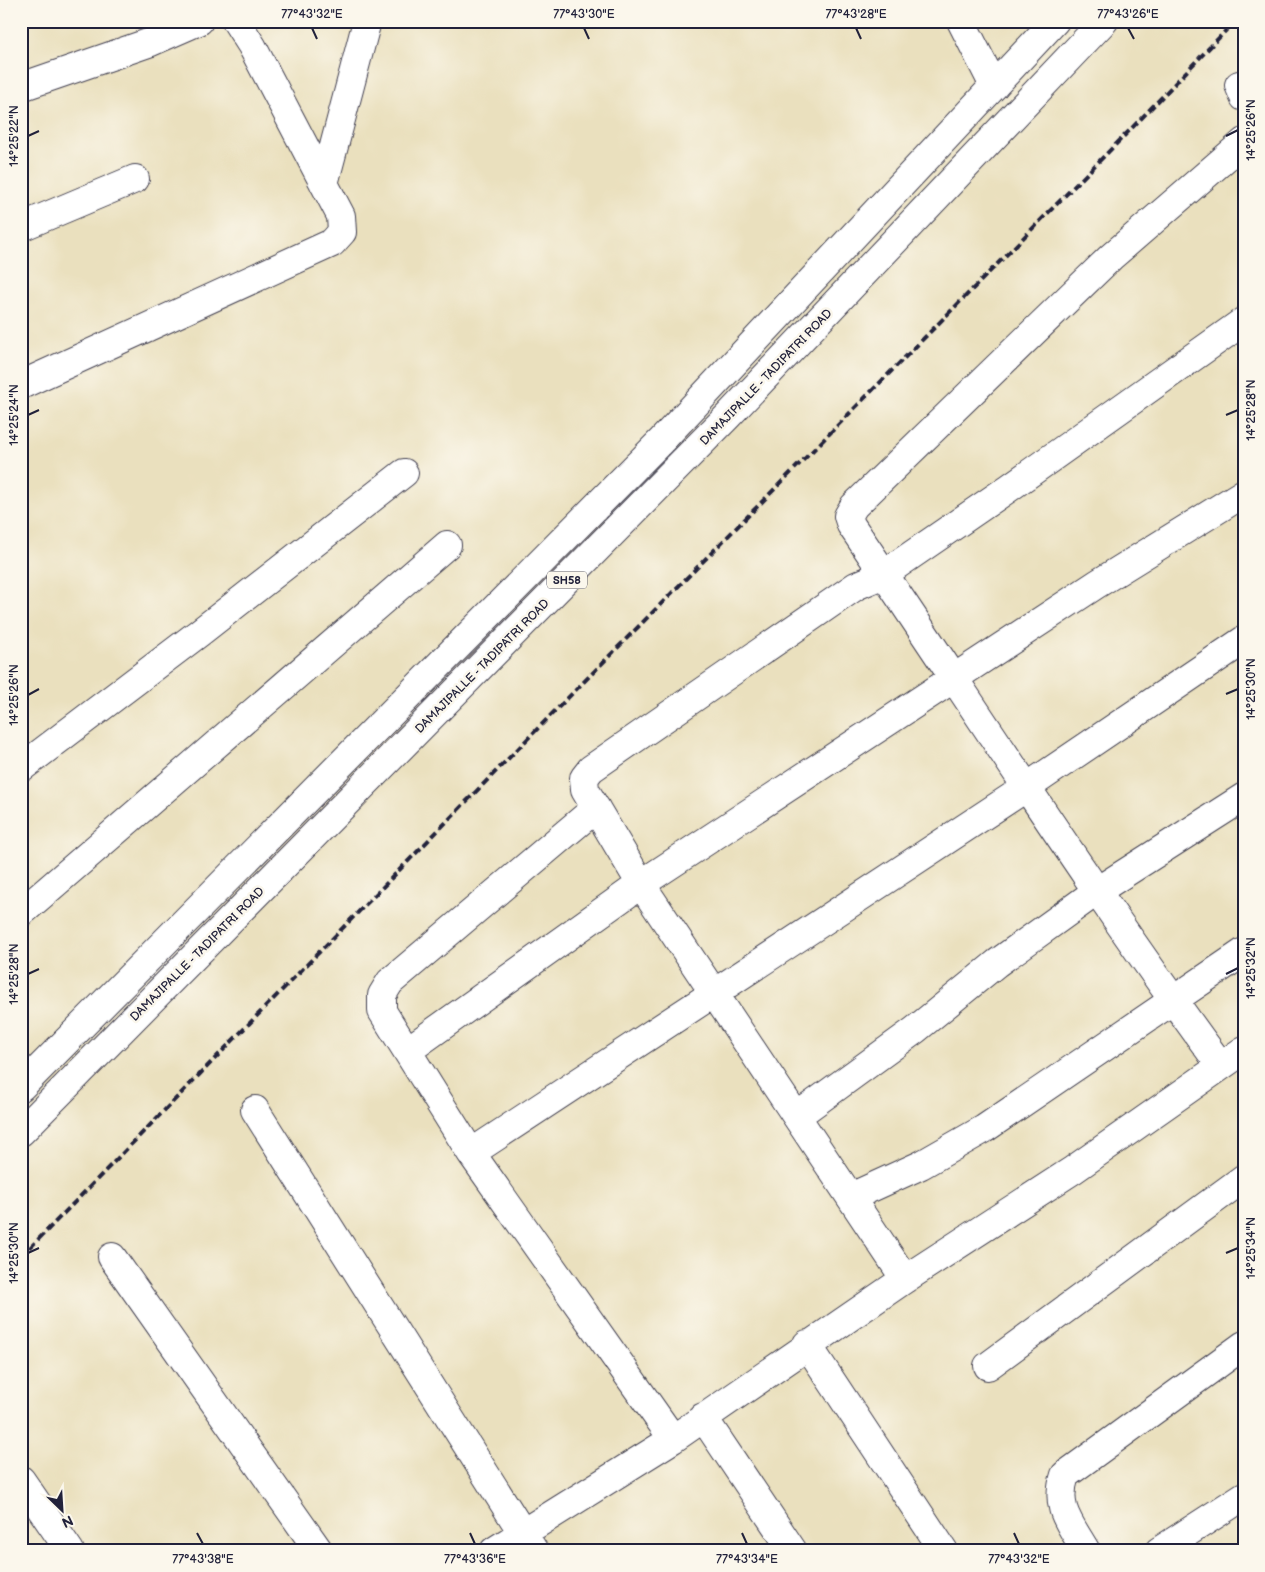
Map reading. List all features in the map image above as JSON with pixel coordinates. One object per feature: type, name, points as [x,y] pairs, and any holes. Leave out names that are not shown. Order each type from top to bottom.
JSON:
[{"type":"street","points":[[21,87],[151,42],[199,21]]},
{"type":"street","points":[[21,385],[332,243],[342,232],[341,216],[252,46],[236,21]]},
{"type":"street","points":[[324,184],[367,21]]},
{"type":"street","points":[[961,21],[994,86]]},
{"type":"street","name":"SH58","points":[[21,1086],[662,440],[1055,21]]},
{"type":"street","name":"DAMAJIPALLE - TADIPATRI ROAD","points":[[21,1132],[728,417],[1104,21]]},
{"type":"street","points":[[1221,1066],[1172,1000],[1097,891],[851,525],[848,516],[854,506],[1111,257],[1244,142]]},
{"type":"street","points":[[21,227],[135,179]]},
{"type":"street","points":[[905,1278],[641,884],[585,790],[584,778],[591,769],[856,586],[884,574],[1009,488],[1244,321]]},
{"type":"street","points":[[21,768],[199,633],[404,473]]},
{"type":"street","points":[[407,1051],[641,884],[1098,584],[1244,493]]},
{"type":"street","points":[[21,913],[447,545]]},
{"type":"street","points":[[471,1153],[1027,787],[1244,640]]},
{"type":"street","points":[[797,1116],[922,1025],[997,963],[1097,891],[1244,797]]},
{"type":"street","points":[[596,808],[390,982],[382,995],[382,1011],[471,1153],[673,1439]]},
{"type":"street","points":[[851,1197],[928,1161],[984,1129],[1244,952]]},
{"type":"street","points":[[494,1551],[529,1542],[807,1344],[905,1278],[1074,1170],[1244,1050]]},
{"type":"street","points":[[255,1110],[529,1542]]},
{"type":"street","points":[[988,1366],[1244,1178]]},
{"type":"street","points":[[112,1257],[319,1551]]},
{"type":"street","points":[[807,1344],[944,1551]]},
{"type":"street","points":[[1086,1551],[1063,1511],[1060,1492],[1065,1475],[1244,1345]]},
{"type":"street","points":[[703,1417],[793,1551]]},
{"type":"street","points":[[21,1480],[70,1551]]},
{"type":"street","points":[[1159,1551],[1244,1496]]},
{"type":"railway","points":[[21,1257],[549,717],[1131,129],[1235,21]]}]
